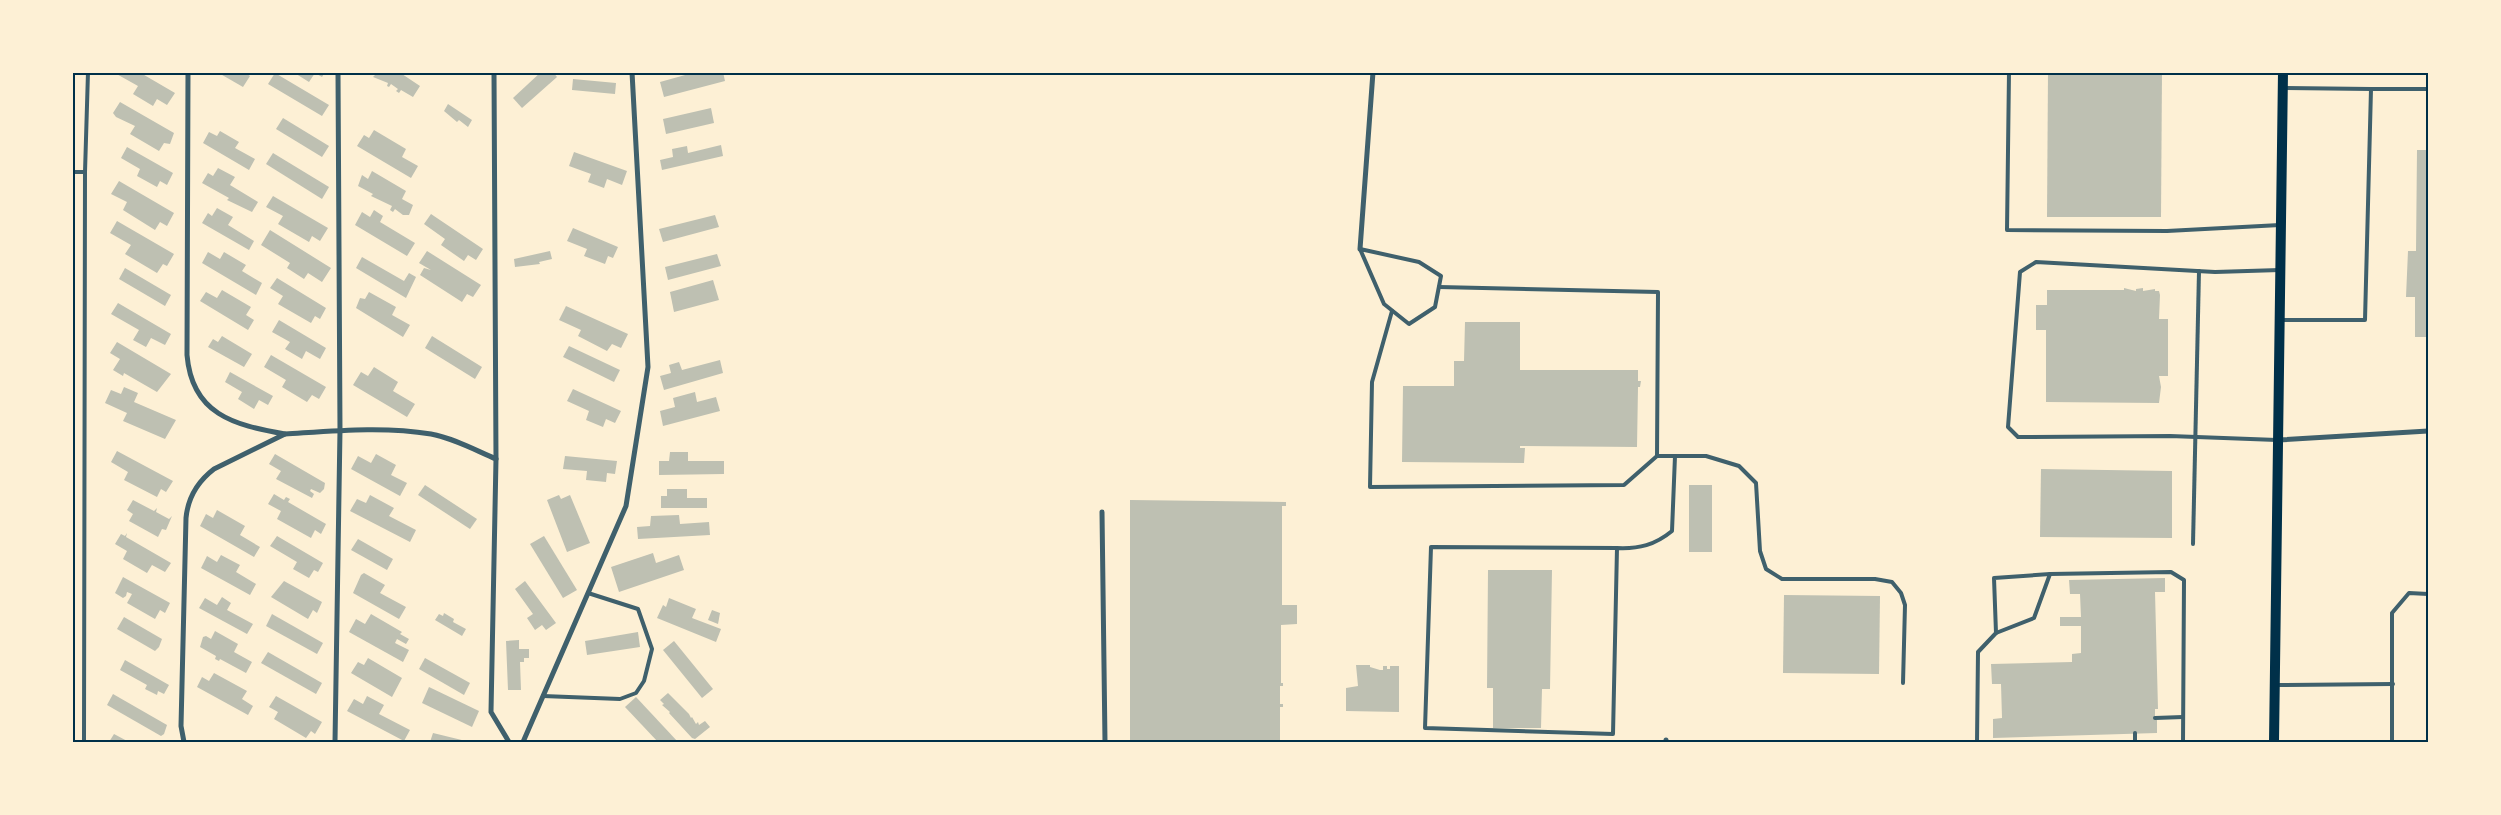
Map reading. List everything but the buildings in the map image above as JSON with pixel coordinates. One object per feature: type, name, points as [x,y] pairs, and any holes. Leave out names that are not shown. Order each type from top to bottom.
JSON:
[{"type":"main road","points":[[2274,742],[2277,440],[2282,270],[2282,72]]},
{"type":"street","points":[[188,72],[187,355],[190,376],[200,398],[225,418],[259,430],[285,434],[340,430],[389,430],[432,434],[466,445],[496,459]]},
{"type":"street","points":[[335,742],[340,430],[338,72]]},
{"type":"street","points":[[494,72],[496,459],[491,712],[509,742]]},
{"type":"street","points":[[523,742],[626,506],[648,367],[632,72]]},
{"type":"street","points":[[1360,249],[1373,72]]},
{"type":"street","points":[[2277,440],[2428,431]]},
{"type":"street","points":[[184,742],[181,726],[186,518],[190,497],[201,481],[214,469],[285,434]]},
{"type":"street","points":[[1102,512],[1105,742]]},
{"type":"lane","points":[[84,742],[85,172],[88,72]]},
{"type":"lane","points":[[2009,72],[2007,230],[2167,231],[2282,225]]},
{"type":"lane","points":[[2282,88],[2428,89]]},
{"type":"lane","points":[[2280,320],[2366,320],[2371,89]]},
{"type":"lane","points":[[72,172],[85,172]]},
{"type":"lane","points":[[1360,249],[1419,262],[1441,276],[1436,307],[1409,324],[1384,304],[1360,249]]},
{"type":"lane","points":[[2277,440],[2196,436],[2018,437],[2008,427],[2020,272],[2036,262],[2199,271],[2282,270]]},
{"type":"lane","points":[[2193,544],[2199,271]]},
{"type":"lane","points":[[1439,287],[1658,292],[1658,456]]},
{"type":"lane","points":[[1392,311],[1372,382],[1370,487],[1624,485],[1658,456],[1706,456],[1739,466],[1756,483],[1760,551],[1766,569],[1782,579],[1875,579],[1892,582],[1901,593],[1905,605],[1903,683]]},
{"type":"lane","points":[[1617,548],[1614,734],[1425,728],[1431,547],[1635,548],[1660,541],[1672,531],[1675,456]]},
{"type":"lane","points":[[1996,633],[1994,578],[2050,574],[2171,572],[2184,580],[2183,742]]},
{"type":"lane","points":[[1978,742],[1978,652],[1996,633],[2034,618],[2050,574]]},
{"type":"lane","points":[[543,696],[620,699],[636,693],[644,681],[652,649],[638,609],[588,593]]},
{"type":"lane","points":[[2392,742],[2392,613],[2409,593],[2428,594]]},
{"type":"lane","points":[[2276,685],[2393,684]]},
{"type":"lane","points":[[2155,718],[2183,717]]},
{"type":"lane","points":[[2135,733],[2135,742]]}]
